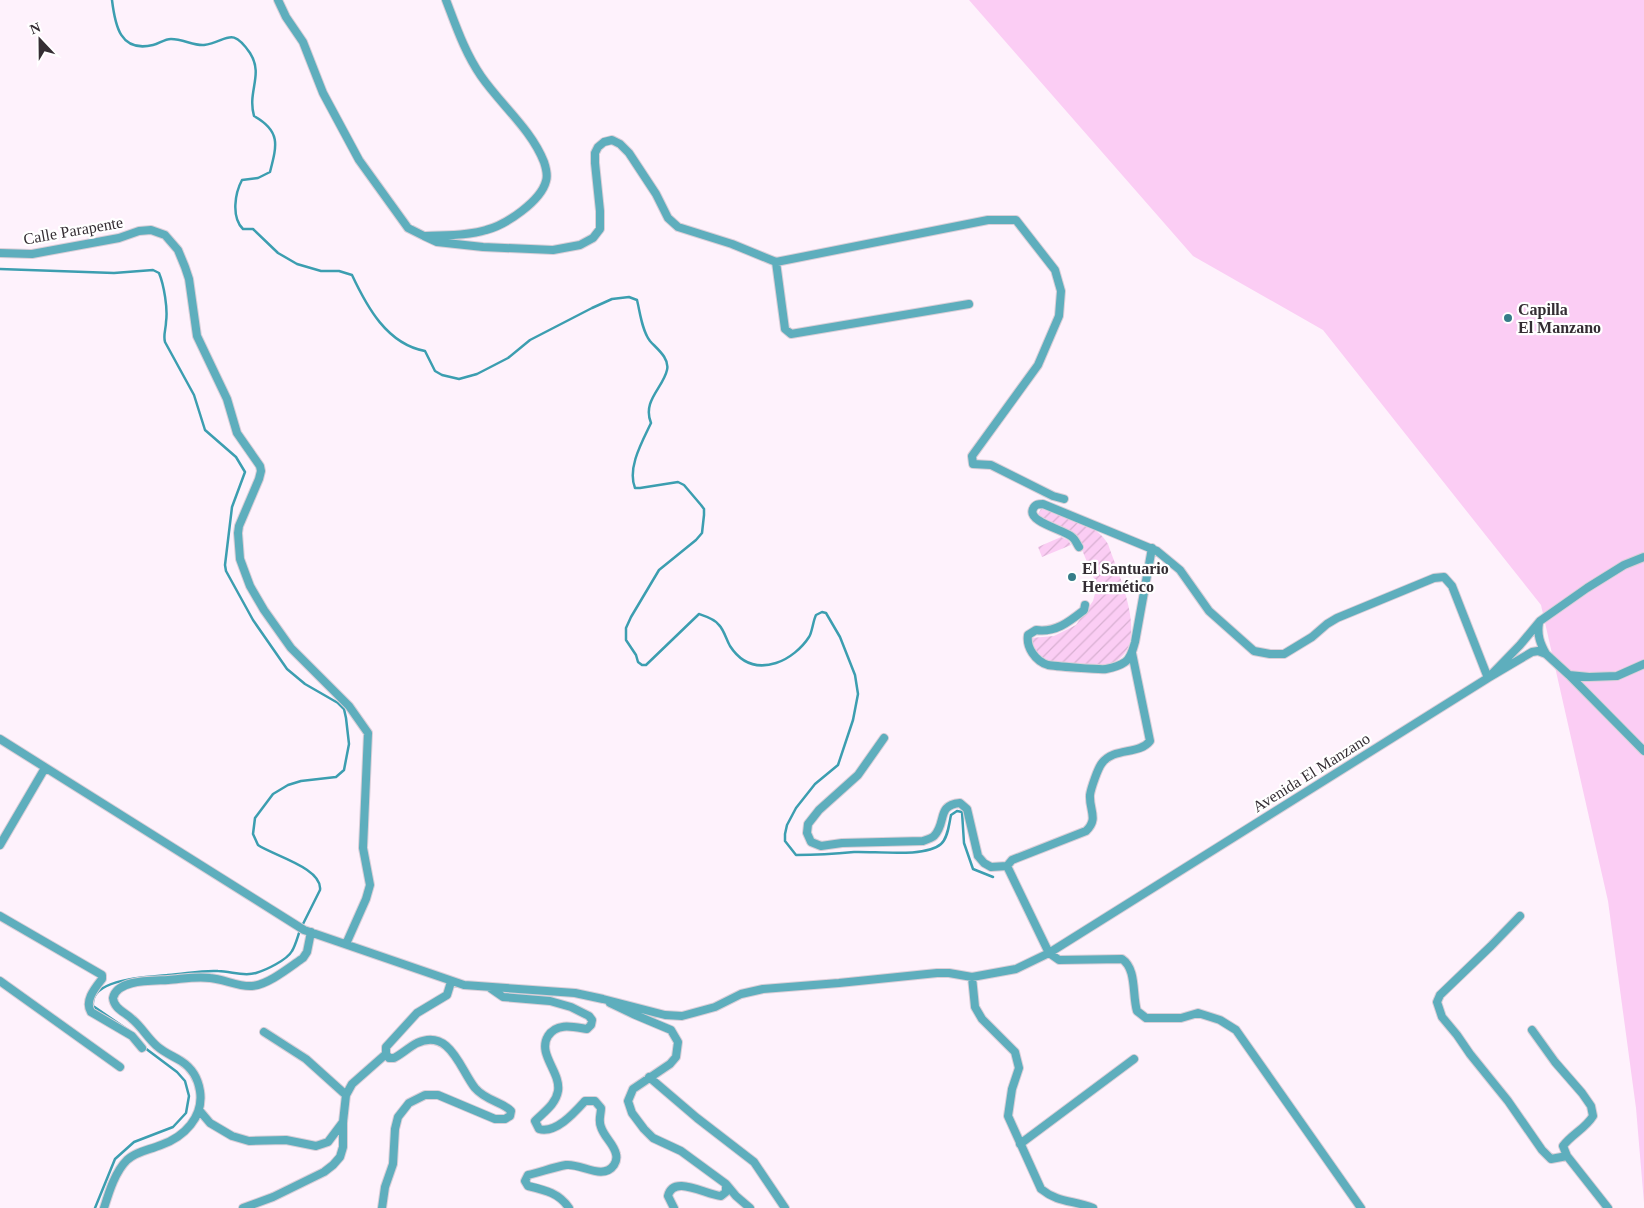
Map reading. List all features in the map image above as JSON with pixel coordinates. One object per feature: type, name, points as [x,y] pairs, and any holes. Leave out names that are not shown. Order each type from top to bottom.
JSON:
[{"type":"street","points":[[278,0],[286,17],[303,42],[322,93],[359,160],[408,228],[437,242],[483,247],[553,250],[580,245],[593,238],[600,229],[595,153],[604,142],[612,140],[620,144],[629,153],[656,194],[668,218],[678,227],[726,242],[776,262],[988,220],[1016,220],[1055,270],[1061,291],[1059,316],[1038,365],[972,456],[973,464],[990,465],[1053,496],[1064,499]]},
{"type":"street","points":[[424,236],[472,233],[502,224],[533,201],[543,189],[547,172],[536,146],[520,123],[480,76],[458,34],[446,0]]},
{"type":"street","name":"Calle Parapente","points":[[0,253],[32,254],[119,238],[139,231],[150,230],[165,235],[178,250],[189,279],[196,336],[227,399],[237,433],[256,460],[261,471],[239,526],[238,548],[240,559],[250,586],[268,617],[291,648],[349,706],[368,734],[363,848],[370,885],[366,899],[346,944]]},
{"type":"street","points":[[776,262],[784,328],[791,334],[969,304]]},
{"type":"street","points":[[1079,547],[1072,536],[1038,521],[1033,515],[1032,510],[1034,507],[1038,504],[1043,504],[1157,551],[1180,570],[1209,611],[1254,651],[1284,654],[1312,637],[1337,618],[1434,578],[1444,577],[1452,586],[1488,678],[1532,652],[1538,651],[1546,654]]},
{"type":"street","points":[[884,738],[858,775],[819,810],[808,824],[807,833],[811,842],[821,846],[842,843],[923,841],[934,836],[940,826],[945,809],[951,804],[960,803],[967,809],[978,856],[991,868],[1007,866],[1012,860],[1086,832],[1092,826],[1093,816],[1090,796],[1102,762],[1113,754],[1146,746],[1150,741],[1132,653],[1152,548]]},
{"type":"street","name":"Avenida El Manzano","points":[[603,999],[665,1015],[682,1016],[714,1007],[741,994],[763,989],[937,973],[972,978],[1016,969],[1049,953],[1488,678],[1540,621],[1586,588],[1624,565],[1644,557]]},
{"type":"street","points":[[1085,605],[1084,610],[1057,628],[1044,631],[1036,630],[1028,635],[1027,642],[1030,649],[1038,658],[1047,664],[1106,669],[1125,662],[1132,653]]},
{"type":"street","points":[[1540,621],[1539,641],[1546,654],[1644,751]]},
{"type":"street","points":[[1569,675],[1589,677],[1617,676],[1644,664]]},
{"type":"street","points":[[1585,691],[1589,677]]},
{"type":"street","points":[[0,740],[304,930],[451,982],[490,988],[514,988],[566,993],[603,999],[615,1007],[672,1030],[678,1042],[676,1057],[670,1064],[633,1089],[629,1097],[630,1109],[644,1129],[658,1142],[681,1151],[726,1184],[750,1208]]},
{"type":"street","points":[[0,845],[46,768]]},
{"type":"street","points":[[1007,866],[1049,953],[1058,960],[1122,959],[1128,963],[1131,970],[1137,1011],[1146,1018],[1181,1018],[1198,1014],[1220,1020],[1236,1030],[1361,1208]]},
{"type":"street","points":[[0,916],[102,975],[102,979],[89,998],[89,1009],[132,1036],[142,1048]]},
{"type":"street","points":[[1520,916],[1440,995],[1437,1002],[1438,1008],[1442,1017],[1508,1101],[1542,1150],[1551,1159],[1567,1156]]},
{"type":"street","points":[[104,1208],[117,1175],[127,1160],[139,1152],[167,1143],[182,1134],[194,1121],[201,1102],[199,1086],[191,1068],[158,1046],[142,1028],[116,1006],[113,998],[115,991],[137,982],[191,977],[211,978],[246,986],[260,984],[303,958],[307,952],[311,932]]},
{"type":"street","points":[[972,978],[975,1007],[982,1019],[1015,1052],[1019,1068],[1012,1089],[1008,1116],[1041,1189],[1050,1196],[1062,1201],[1093,1208]]},
{"type":"street","points":[[0,981],[120,1067]]},
{"type":"street","points":[[382,1208],[385,1187],[394,1164],[395,1129],[398,1117],[408,1103],[425,1095],[438,1095],[495,1119],[505,1119],[511,1113],[508,1108],[492,1101],[475,1087],[456,1055],[443,1044],[426,1041],[415,1044],[394,1058],[389,1058],[386,1054],[385,1050],[388,1045],[417,1013],[447,995],[451,982]]},
{"type":"street","points":[[490,988],[503,997],[550,1001],[571,1007],[589,1016],[592,1020],[591,1025],[587,1028],[563,1026],[554,1030],[548,1036],[545,1050],[557,1078],[558,1092],[555,1100],[535,1124],[538,1129],[544,1131],[569,1119],[585,1102],[595,1101],[601,1108],[600,1125],[603,1134],[615,1151],[615,1164],[609,1170],[602,1172],[575,1165],[566,1166],[528,1175],[525,1181],[528,1186],[545,1190],[557,1196],[569,1208]]},
{"type":"street","points":[[1532,1030],[1550,1056],[1591,1106],[1593,1116],[1588,1124],[1568,1139],[1563,1146],[1567,1156],[1608,1208]]},
{"type":"street","points":[[264,1032],[306,1059],[346,1095]]},
{"type":"street","points":[[244,1208],[273,1197],[324,1172],[333,1165],[340,1157],[343,1147],[346,1095],[352,1084],[386,1054]]},
{"type":"street","points":[[1020,1144],[1134,1059]]},
{"type":"street","points":[[649,1077],[697,1118],[754,1162],[785,1208]]},
{"type":"street","points":[[199,1110],[210,1123],[232,1136],[249,1141],[286,1140],[316,1146],[328,1142],[343,1122]]},
{"type":"street","points":[[674,1208],[668,1196],[674,1186],[683,1185],[721,1196],[726,1192],[726,1184]]},
{"type":"shaded area","points":[[969,0],[1644,0],[1644,1203],[1636,1108],[1608,901],[1541,605],[1323,330],[1193,256]]},
{"type":"shaded area","points":[[1041,509],[1046,509],[1072,519],[1097,531],[1108,544],[1130,612],[1131,630],[1129,646],[1120,658],[1099,666],[1076,665],[1048,661],[1042,658],[1031,646],[1031,638],[1054,636],[1076,625],[1093,601],[1097,586],[1080,545],[1039,517],[1038,514]]},
{"type":"shaded area","points":[[1061,537],[1068,540],[1071,545],[1042,557],[1038,547]]},
{"type":"waterway","points":[[112,0],[115,19],[121,35],[133,45],[153,45],[171,39],[204,45],[228,37],[233,37],[244,44],[254,61],[256,69],[252,99],[254,116],[269,127],[273,133],[275,146],[270,172],[258,178],[242,180],[235,205],[239,224],[243,229],[253,229],[278,253],[297,264],[321,271],[339,271],[352,275],[364,299],[380,322],[400,341],[425,351],[435,371],[442,375],[459,379],[477,374],[508,358],[530,340],[592,308],[612,299],[629,297],[637,300],[645,332],[650,341],[665,357],[667,370],[649,408],[651,423],[634,464],[633,480],[635,488],[678,482],[684,485],[704,509],[702,533],[659,570],[626,628],[626,640],[636,655],[638,662],[646,665],[699,614],[717,623],[730,646],[739,657],[756,665],[769,665],[786,659],[799,649],[810,635],[816,615],[822,612],[826,613],[840,637],[855,675],[858,694],[853,720],[838,765],[815,784],[796,808],[787,825],[785,841],[796,855],[924,851],[941,844],[948,831],[951,815],[957,811],[962,812],[964,843],[973,869],[993,877]]},
{"type":"waterway","points":[[0,269],[114,273],[153,270],[159,273],[166,304],[165,342],[194,395],[205,430],[236,457],[245,472],[232,507],[225,565],[226,571],[253,620],[287,669],[305,684],[338,703],[344,709],[346,718],[349,744],[344,770],[336,777],[301,781],[288,785],[273,794],[255,818],[253,834],[258,845],[305,869],[314,875],[319,882],[320,890],[303,924]]},
{"type":"waterway","points":[[134,1034],[93,1006],[94,997],[100,990],[110,984],[135,978],[212,971],[256,973],[286,958],[292,951],[299,933]]},
{"type":"waterway","points":[[95,1208],[115,1159],[134,1142],[173,1127],[186,1113],[189,1096],[185,1081],[177,1072],[145,1048]]},
{"type":"place","name":"Capilla El Manzano","points":[[1508,318]]},
{"type":"place","name":"El Santuario Hermético","points":[[1072,577]]}]
